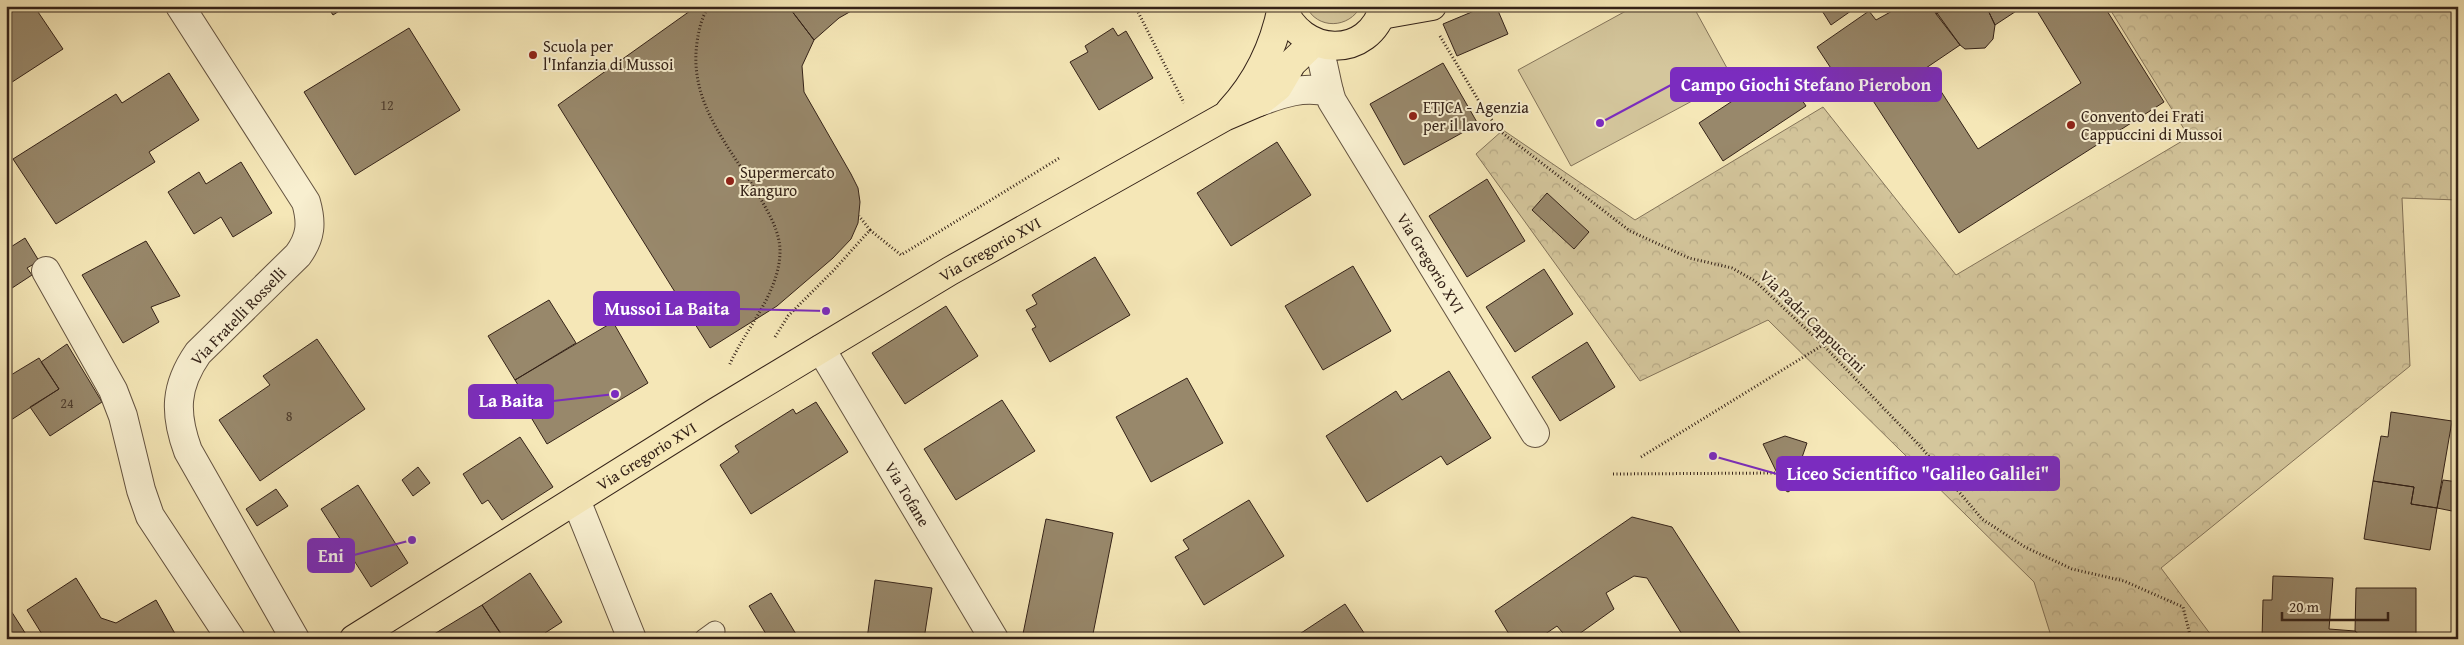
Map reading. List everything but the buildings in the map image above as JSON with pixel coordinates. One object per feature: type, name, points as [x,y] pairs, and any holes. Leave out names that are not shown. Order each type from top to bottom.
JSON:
[{"type":"main road","name":"Via Gregorio XVI","points":[[1224,117],[1256,79],[1276,35],[1282,7]]},
{"type":"main road","points":[[1282,7],[1289,22],[1300,34],[1315,43],[1329,46],[1345,45],[1360,39],[1373,28],[1382,11],[1429,8]]},
{"type":"main road","name":"Via Gregorio XVI","points":[[576,500],[716,412],[1054,211],[1224,117],[1259,102],[1278,87],[1292,63],[1315,43]]},
{"type":"main road","points":[[354,639],[576,500]]},
{"type":"street","name":"Via Fratelli Rosselli","points":[[180,6],[306,202],[310,216],[310,231],[306,243],[298,255],[198,353],[186,370],[178,408],[180,430],[188,451],[295,639]]},
{"type":"street","name":"Via Gregorio XVI","points":[[1315,43],[1322,57],[1329,92],[1535,433]]},
{"type":"street","points":[[1329,92],[1331,70],[1336,54],[1345,45]]},
{"type":"street","name":"Via Gregorio XVI","points":[[1259,102],[1286,92],[1305,88],[1329,92]]},
{"type":"street","points":[[46,271],[113,390],[123,416],[141,490],[150,516],[230,639]]},
{"type":"street","name":"Via Tofane","points":[[821,349],[994,639]]},
{"type":"street","points":[[576,500],[632,639]]},
{"type":"path","points":[[709,6],[701,25],[697,45],[698,84],[705,108],[716,128],[772,218],[780,250],[774,282],[738,344],[720,387],[716,412]]},
{"type":"path","points":[[1135,6],[1199,132]]},
{"type":"path","name":"Via Padri Cappuccini","points":[[1429,8],[1483,108],[1500,131],[1630,231],[1689,258],[1732,268],[1755,281],[1823,345],[1920,446],[1982,519],[2025,546],[2072,569],[2124,581],[2183,608],[2191,639]]},
{"type":"path","points":[[859,216],[870,230],[901,255],[1061,157]]},
{"type":"path","points":[[774,339],[788,316],[833,271],[870,230]]},
{"type":"path","points":[[1641,457],[1823,345]]},
{"type":"path","points":[[1614,474],[1777,473]]},
{"type":"green space","points":[[1306,6],[1361,6],[1356,14],[1349,19],[1333,24],[1325,23],[1318,19],[1311,14]]},
{"type":"green space","points":[[1635,6],[1693,6],[1733,79],[1571,166],[1518,70]]},
{"type":"green space","points":[[2108,6],[2458,6],[2458,200],[2402,198],[2410,366],[2161,568],[2214,639],[2052,639],[2034,582],[1768,320],[1640,381],[1476,154],[1503,130],[1635,220],[1823,107],[1956,275],[2189,137]]},
{"type":"place","name":"Scuola per l'Infanzia di Mussoi","points":[[533,55]]},
{"type":"place","name":"ETJCA - Agenzia per il lavoro","points":[[1413,116]]},
{"type":"place","name":"Campo Giochi Stefano Pierobon","points":[[1600,123]]},
{"type":"place","name":"Convento dei Frati Cappuccini di Mussoi","points":[[2071,125]]},
{"type":"place","name":"Supermercato Kanguro","points":[[730,181]]},
{"type":"place","name":"Mussoi La Baita","points":[[826,311]]},
{"type":"place","name":"La Baita","points":[[615,394]]},
{"type":"place","name":"Liceo Scientifico \"Galileo Galilei\"","points":[[1713,456]]},
{"type":"place","name":"Eni","points":[[412,540]]}]
